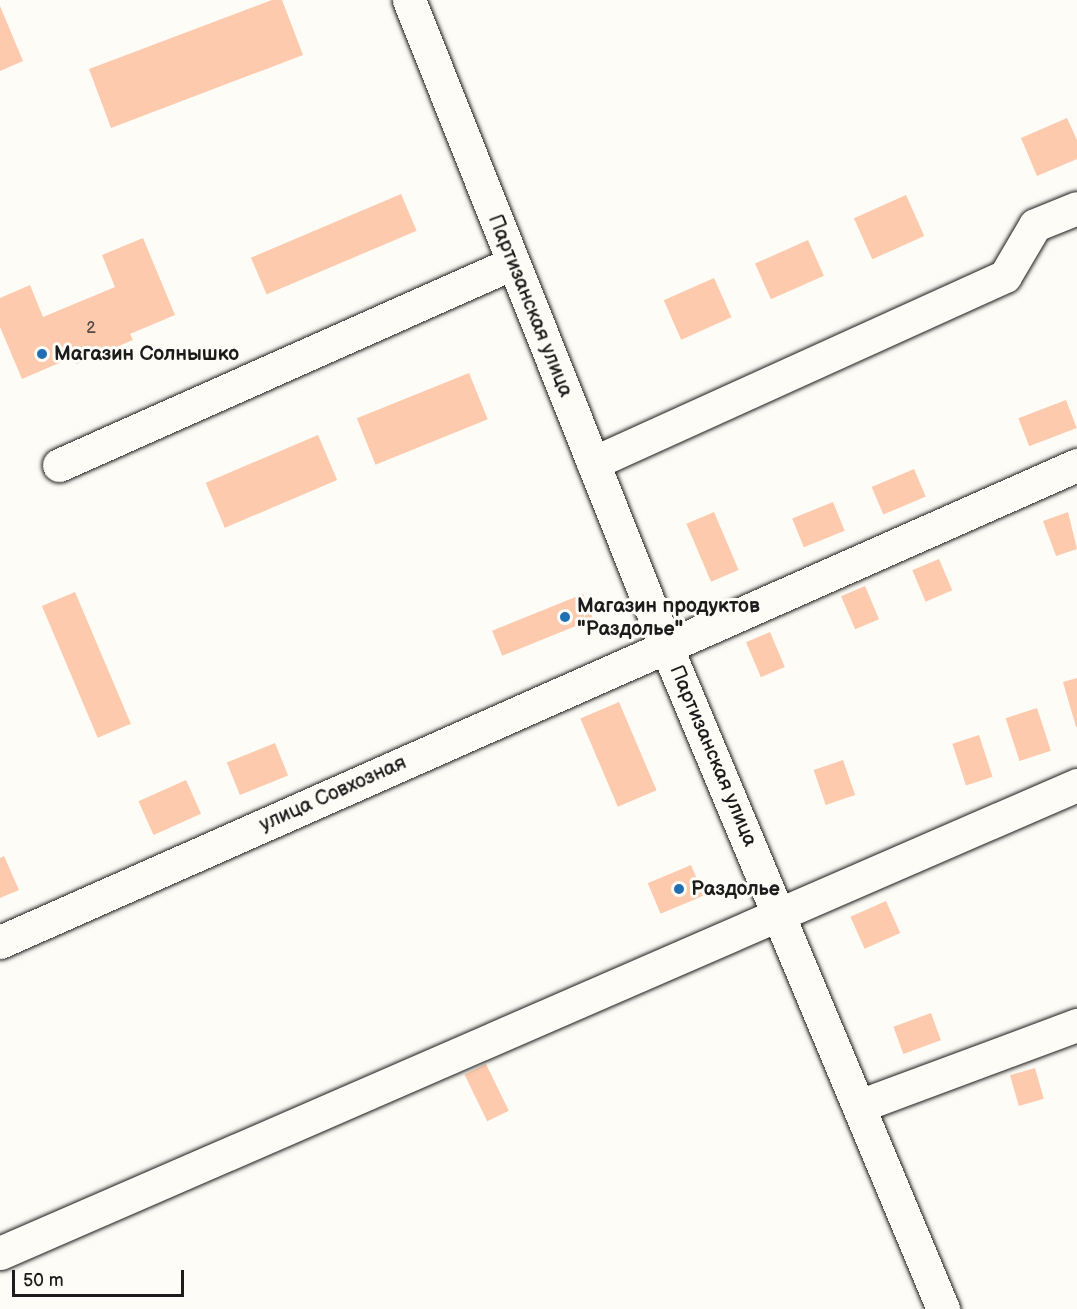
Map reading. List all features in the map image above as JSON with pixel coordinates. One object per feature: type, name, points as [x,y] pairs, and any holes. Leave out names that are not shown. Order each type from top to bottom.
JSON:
[{"type":"street","name":"Партизанская улица","points":[[409,0],[666,646],[781,915],[943,1309]]},
{"type":"street","points":[[592,463],[1005,276],[1035,225],[1077,208]]},
{"type":"street","points":[[59,465],[513,263]]},
{"type":"street","name":"улица Совхозная","points":[[0,942],[1077,465]]},
{"type":"street","points":[[2,1244],[781,915],[1077,785]]},
{"type":"street","points":[[859,1106],[1077,1025]]},
{"type":"building","points":[[272,0],[282,0],[303,55],[111,128],[89,69]]},
{"type":"building","points":[[0,6],[23,61],[0,71]]},
{"type":"building","points":[[1067,118],[1077,140],[1077,159],[1037,176],[1021,138]]},
{"type":"building","points":[[401,194],[417,231],[267,295],[251,258]]},
{"type":"building","points":[[906,195],[924,236],[872,259],[854,218]]},
{"type":"building","points":[[143,238],[175,315],[130,334],[133,340],[76,364],[73,357],[22,379],[0,327],[0,298],[30,285],[43,317],[115,287],[102,255]]},
{"type":"building","points":[[808,240],[824,276],[771,299],[755,264]]},
{"type":"building","points":[[714,278],[731,317],[681,340],[664,300]]},
{"type":"building","points":[[469,373],[488,419],[376,465],[357,418]]},
{"type":"building","points":[[1066,400],[1077,428],[1029,446],[1018,418]]},
{"type":"building","points":[[318,435],[337,480],[225,528],[206,483]]},
{"type":"building","points":[[914,469],[926,497],[883,515],[872,487]]},
{"type":"building","points":[[833,502],[845,531],[804,547],[792,518]]},
{"type":"building","points":[[714,512],[739,570],[711,582],[686,524]]},
{"type":"building","points":[[1068,512],[1077,549],[1056,556],[1043,521]]},
{"type":"building","points":[[939,559],[952,590],[926,602],[912,570]]},
{"type":"building","points":[[865,586],[879,619],[855,629],[841,596]]},
{"type":"building","points":[[75,592],[131,724],[98,738],[42,606]]},
{"type":"building","points":[[583,594],[593,619],[502,656],[492,631]]},
{"type":"building","points":[[770,632],[785,667],[761,677],[746,642]]},
{"type":"building","points":[[1077,678],[1077,727],[1076,727],[1063,682]]},
{"type":"building","points":[[619,702],[657,790],[618,807],[580,718]]},
{"type":"building","points":[[1037,708],[1051,751],[1020,761],[1006,718]]},
{"type":"building","points":[[979,735],[993,777],[966,785],[952,744]]},
{"type":"building","points":[[275,743],[288,775],[240,795],[227,762]]},
{"type":"building","points":[[843,760],[855,795],[826,805],[814,770]]},
{"type":"building","points":[[186,780],[201,814],[154,835],[138,801]]},
{"type":"building","points":[[4,856],[19,890],[0,898],[0,858]]},
{"type":"building","points":[[691,865],[704,895],[661,914],[648,883]]},
{"type":"building","points":[[886,901],[900,933],[865,949],[850,917]]},
{"type":"building","points":[[931,1013],[941,1040],[903,1054],[893,1027]]},
{"type":"building","points":[[486,1064],[509,1111],[487,1121],[464,1075]]},
{"type":"building","points":[[1035,1068],[1044,1099],[1019,1106],[1010,1075]]},
{"type":"place","name":"Магазин Солнышко","points":[[42,354]]},
{"type":"place","name":"Магазин продуктов \"Раздолье\"","points":[[565,617]]},
{"type":"place","name":"Раздолье","points":[[679,889]]}]
